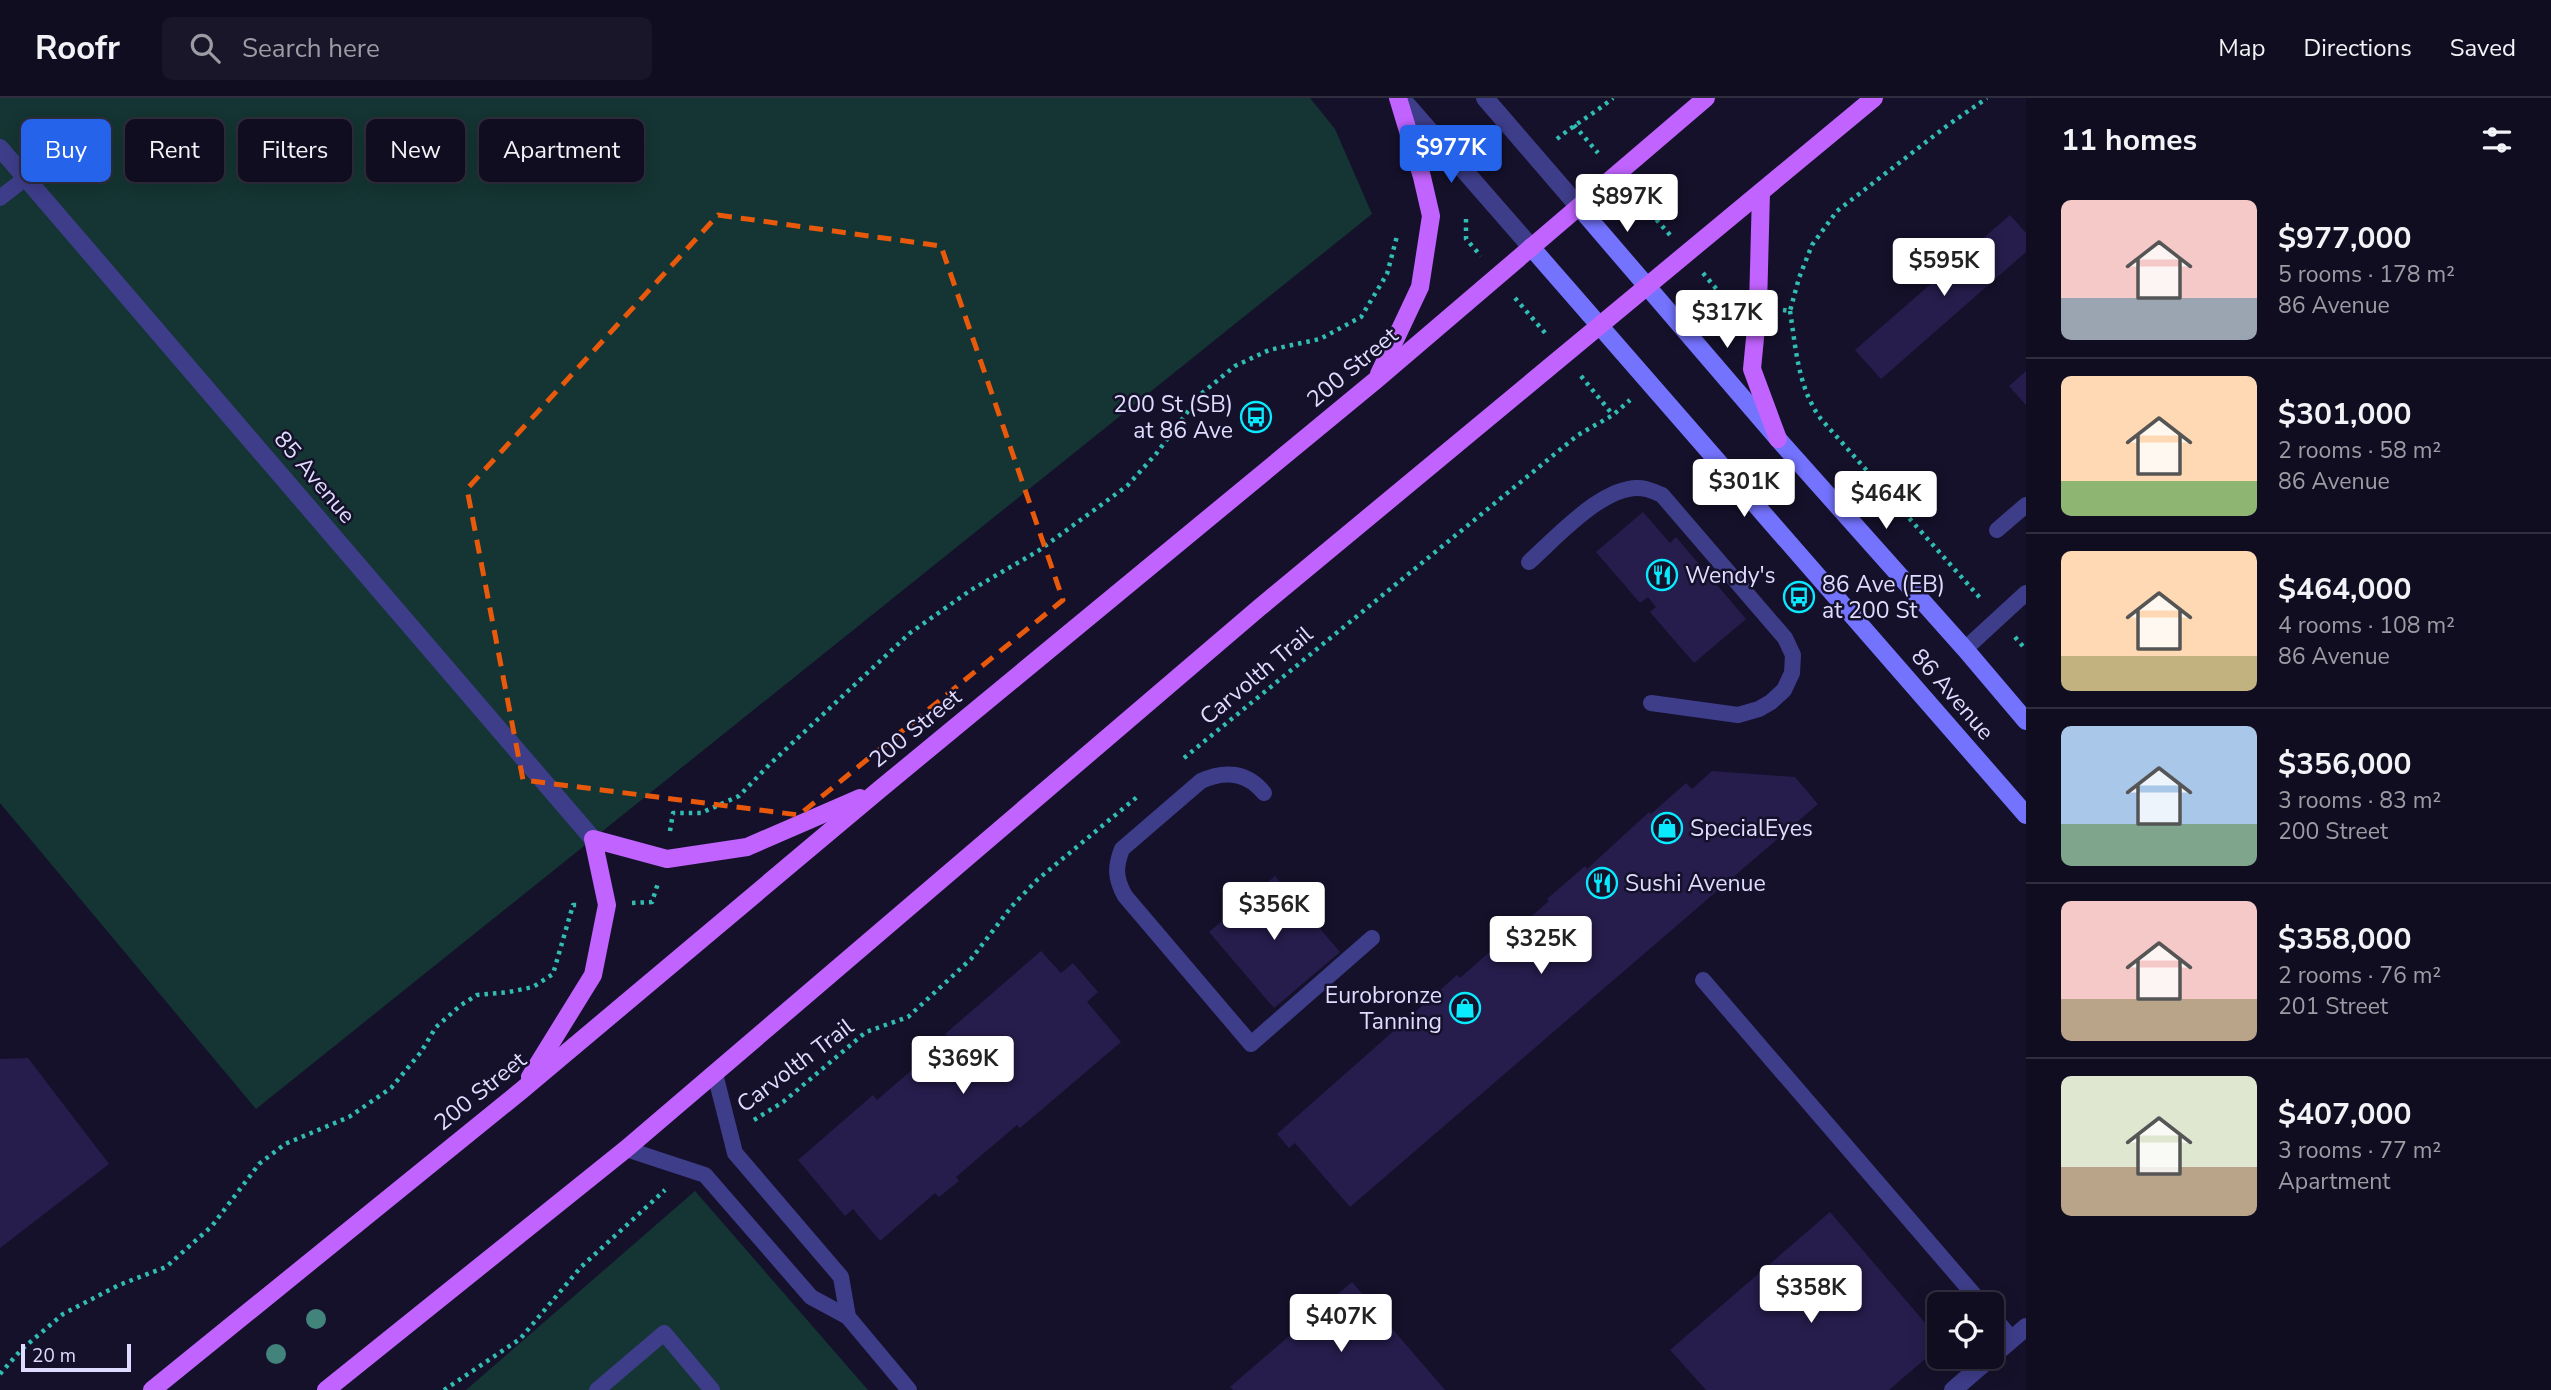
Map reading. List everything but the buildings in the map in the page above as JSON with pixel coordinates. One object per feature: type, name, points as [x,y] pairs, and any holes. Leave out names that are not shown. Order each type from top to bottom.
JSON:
[{"type":"main road","points":[[1376,380],[1420,287],[1431,216],[1399,98]]},
{"type":"main road","name":"200 Street","points":[[152,1390],[522,1090],[879,790],[1376,380],[1706,98]]},
{"type":"main road","points":[[326,1390],[626,1149],[1259,608],[1874,98]]},
{"type":"main road","points":[[1761,192],[1758,307],[1752,369],[1778,439]]},
{"type":"main road","name":"86 Avenue","points":[[1578,207],[2026,721]]},
{"type":"main road","name":"86 Avenue","points":[[1531,247],[2026,815]]},
{"type":"main road","points":[[522,1090],[593,975],[607,905],[593,839],[667,859],[747,847],[879,790]]},
{"type":"street","name":"86 Avenue","points":[[1399,98],[1531,247]]},
{"type":"street","name":"86 Avenue","points":[[1485,98],[1578,207]]},
{"type":"street","name":"85 Avenue","points":[[0,148],[21,171]]},
{"type":"street","name":"85 Avenue","points":[[31,182],[593,839]]},
{"type":"street","points":[[1954,1390],[2019,1333]]},
{"type":"lane","points":[[0,198],[21,182]]},
{"type":"lane","points":[[1529,562],[1601,499],[1624,490],[1645,488],[1662,495],[1785,638],[1793,655],[1792,674],[1784,690],[1759,709],[1738,715],[1651,703]]},
{"type":"lane","points":[[1997,530],[2026,505]]},
{"type":"lane","points":[[1965,649],[2026,593]]},
{"type":"lane","points":[[1264,793],[1255,782],[1243,776],[1217,774],[1201,781],[1122,849],[1115,875],[1125,896],[1251,1044],[1372,938]]},
{"type":"lane","points":[[1703,980],[1972,1292]]},
{"type":"lane","points":[[715,1074],[729,1135],[736,1153],[841,1277],[848,1317]]},
{"type":"lane","points":[[626,1149],[705,1175],[811,1297],[848,1317],[909,1390]]},
{"type":"lane","points":[[2004,1323],[2019,1333]]},
{"type":"lane","points":[[597,1390],[664,1333],[712,1390]]},
{"type":"path","points":[[1612,98],[1574,125],[1731,306],[1693,341]]},
{"type":"path","points":[[1972,589],[1810,404],[1803,384],[1790,311],[1812,245],[1837,211],[1987,98]]},
{"type":"path","points":[[1466,219],[1466,239],[1614,415]]},
{"type":"path","points":[[673,813],[701,813],[739,796],[910,632],[971,590],[1038,551],[1127,486],[1156,454],[1201,394],[1235,366],[1269,350],[1320,339],[1361,317],[1387,274],[1399,228]]},
{"type":"path","points":[[1758,307],[1790,311]]},
{"type":"path","name":"Carvolth Trail","points":[[1175,765],[1578,435],[1614,415],[1648,383]]},
{"type":"path","points":[[2020,643],[2026,649]]},
{"type":"path","name":"Carvolth Trail","points":[[729,1135],[783,1102],[866,1032],[908,1017],[971,959],[1012,906],[1037,880],[1143,792]]},
{"type":"path","points":[[0,1374],[21,1350],[63,1314],[119,1285],[166,1267],[212,1226],[259,1164],[285,1144],[349,1116],[391,1088],[421,1052],[436,1027],[461,1005],[477,995],[533,987],[553,974],[573,905]]},
{"type":"path","points":[[444,1390],[520,1339],[581,1267],[690,1168]]},
{"type":"highlighted area","points":[[718,215],[941,246],[1063,600],[799,815],[523,780],[467,489]]},
{"type":"green space","points":[[0,98],[1310,98],[1335,129],[1372,214],[256,1109],[0,803]]},
{"type":"green space","points":[[695,1191],[868,1390],[466,1390]]},
{"type":"place","name":"200 St (SB) at 86 Ave","points":[[1256,417]]},
{"type":"place","name":"Wendy's","points":[[1662,575]]},
{"type":"place","name":"86 Ave (EB) at 200 St","points":[[1799,597]]},
{"type":"place","name":"SpecialEyes","points":[[1667,828]]},
{"type":"place","name":"Sushi Avenue","points":[[1602,883]]},
{"type":"place","name":"Eurobronze Tanning","points":[[1465,1008]]}]
